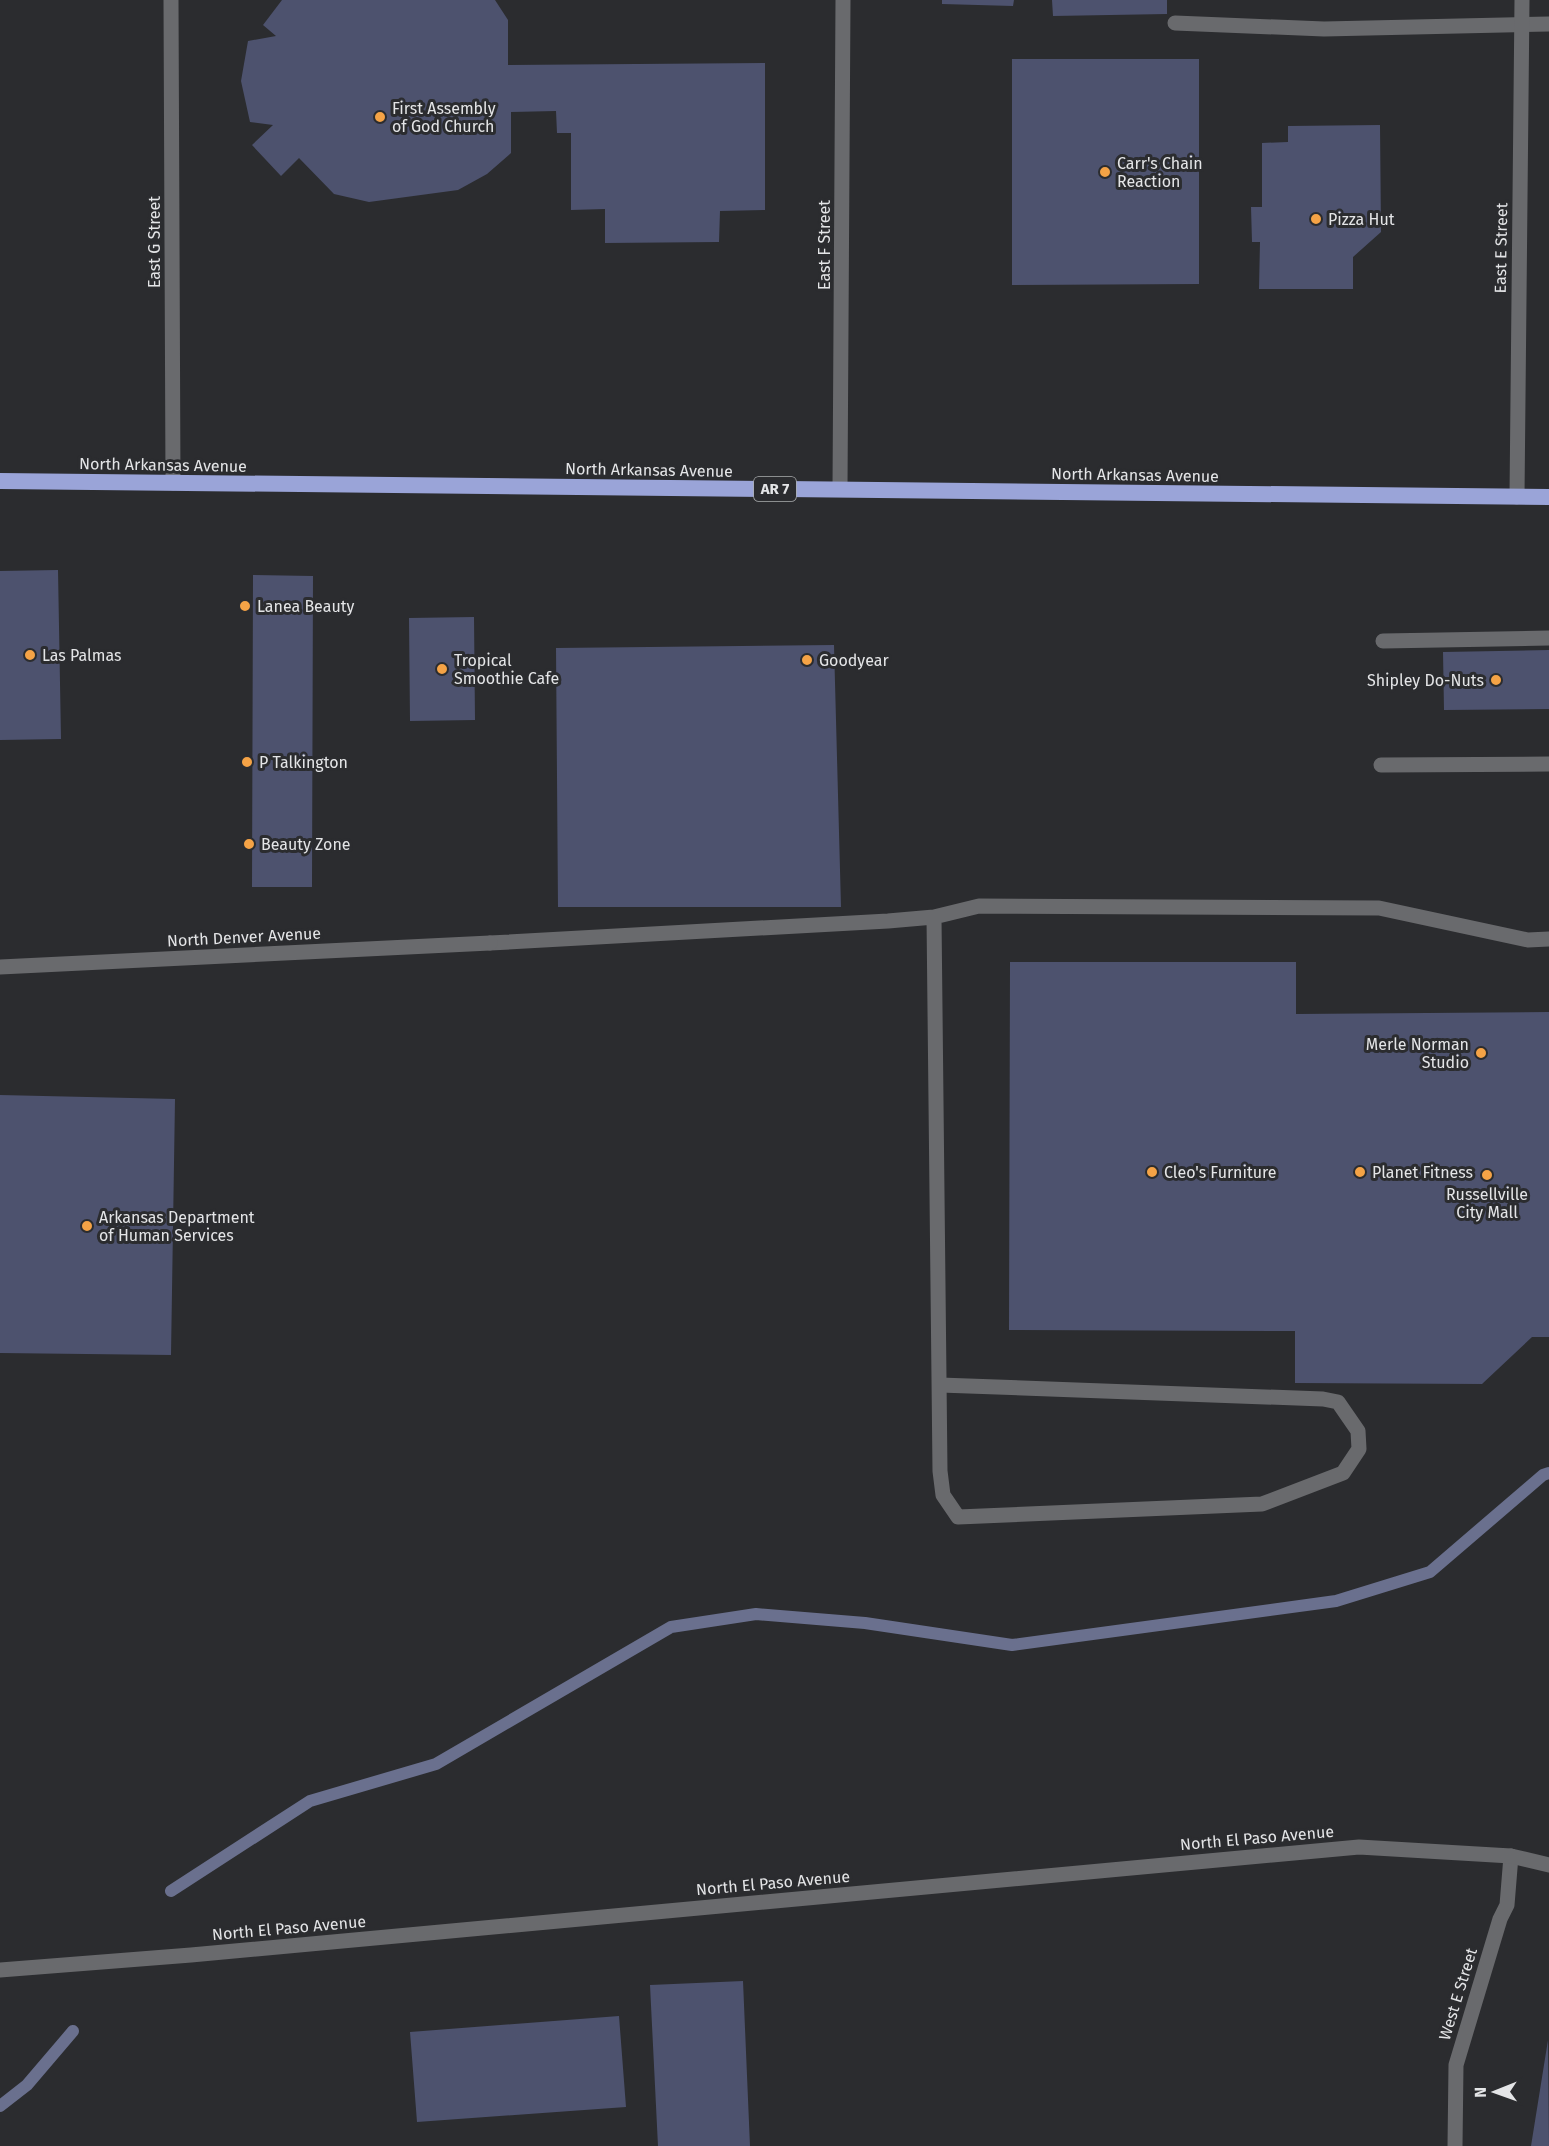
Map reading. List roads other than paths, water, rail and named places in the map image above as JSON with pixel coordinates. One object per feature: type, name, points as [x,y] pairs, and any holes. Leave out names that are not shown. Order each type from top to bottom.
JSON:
[{"type":"highway","name":"North Arkansas Avenue","points":[[0,481],[1549,497]]},
{"type":"street","name":"East G Street","points":[[171,0],[173,483]]},
{"type":"street","name":"East F Street","points":[[840,489],[843,0]]},
{"type":"street","name":"East E Street","points":[[1517,497],[1522,0]]},
{"type":"street","points":[[1175,22],[1324,28],[1549,24]]},
{"type":"street","points":[[1383,641],[1549,638]]},
{"type":"street","points":[[1381,765],[1549,764]]},
{"type":"street","name":"North Denver Avenue","points":[[0,967],[832,925],[934,917],[980,906],[1379,908],[1528,940],[1549,939]]},
{"type":"street","points":[[934,917],[940,1471],[944,1495],[958,1517],[1262,1504],[1343,1473],[1359,1449],[1358,1431],[1338,1402],[1323,1399],[940,1384]]},
{"type":"street","name":"North El Paso Avenue","points":[[7,1970],[1359,1847],[1511,1856],[1549,1865]]},
{"type":"street","name":"West E Street","points":[[1455,2146],[1456,2065],[1500,1919],[1507,1905],[1511,1856]]},
{"type":"waterway","points":[[171,1891],[310,1801],[436,1764],[671,1627],[756,1614],[865,1623],[1012,1645],[1336,1601],[1430,1572],[1543,1475],[1549,1473]]},
{"type":"waterway","points":[[0,2106],[27,2085],[73,2031]]},
{"type":"place","name":"First Assembly of God Church","points":[[380,117]]},
{"type":"place","name":"Carr's Chain Reaction","points":[[1105,172]]},
{"type":"place","name":"Pizza Hut","points":[[1316,219]]},
{"type":"place","name":"Lanea Beauty","points":[[245,606]]},
{"type":"place","name":"Las Palmas","points":[[30,655]]},
{"type":"place","name":"Goodyear","points":[[807,660]]},
{"type":"place","name":"Tropical Smoothie Cafe","points":[[442,669]]},
{"type":"place","name":"Shipley Do-Nuts","points":[[1496,680]]},
{"type":"place","name":"P Talkington","points":[[247,762]]},
{"type":"place","name":"Beauty Zone","points":[[249,844]]},
{"type":"place","name":"Merle Norman Studio","points":[[1481,1053]]},
{"type":"place","name":"Cleo's Furniture","points":[[1152,1172]]},
{"type":"place","name":"Planet Fitness","points":[[1360,1172]]},
{"type":"place","name":"Russellville City Mall","points":[[1487,1175]]},
{"type":"place","name":"Arkansas Department of Human Services","points":[[87,1226]]}]
